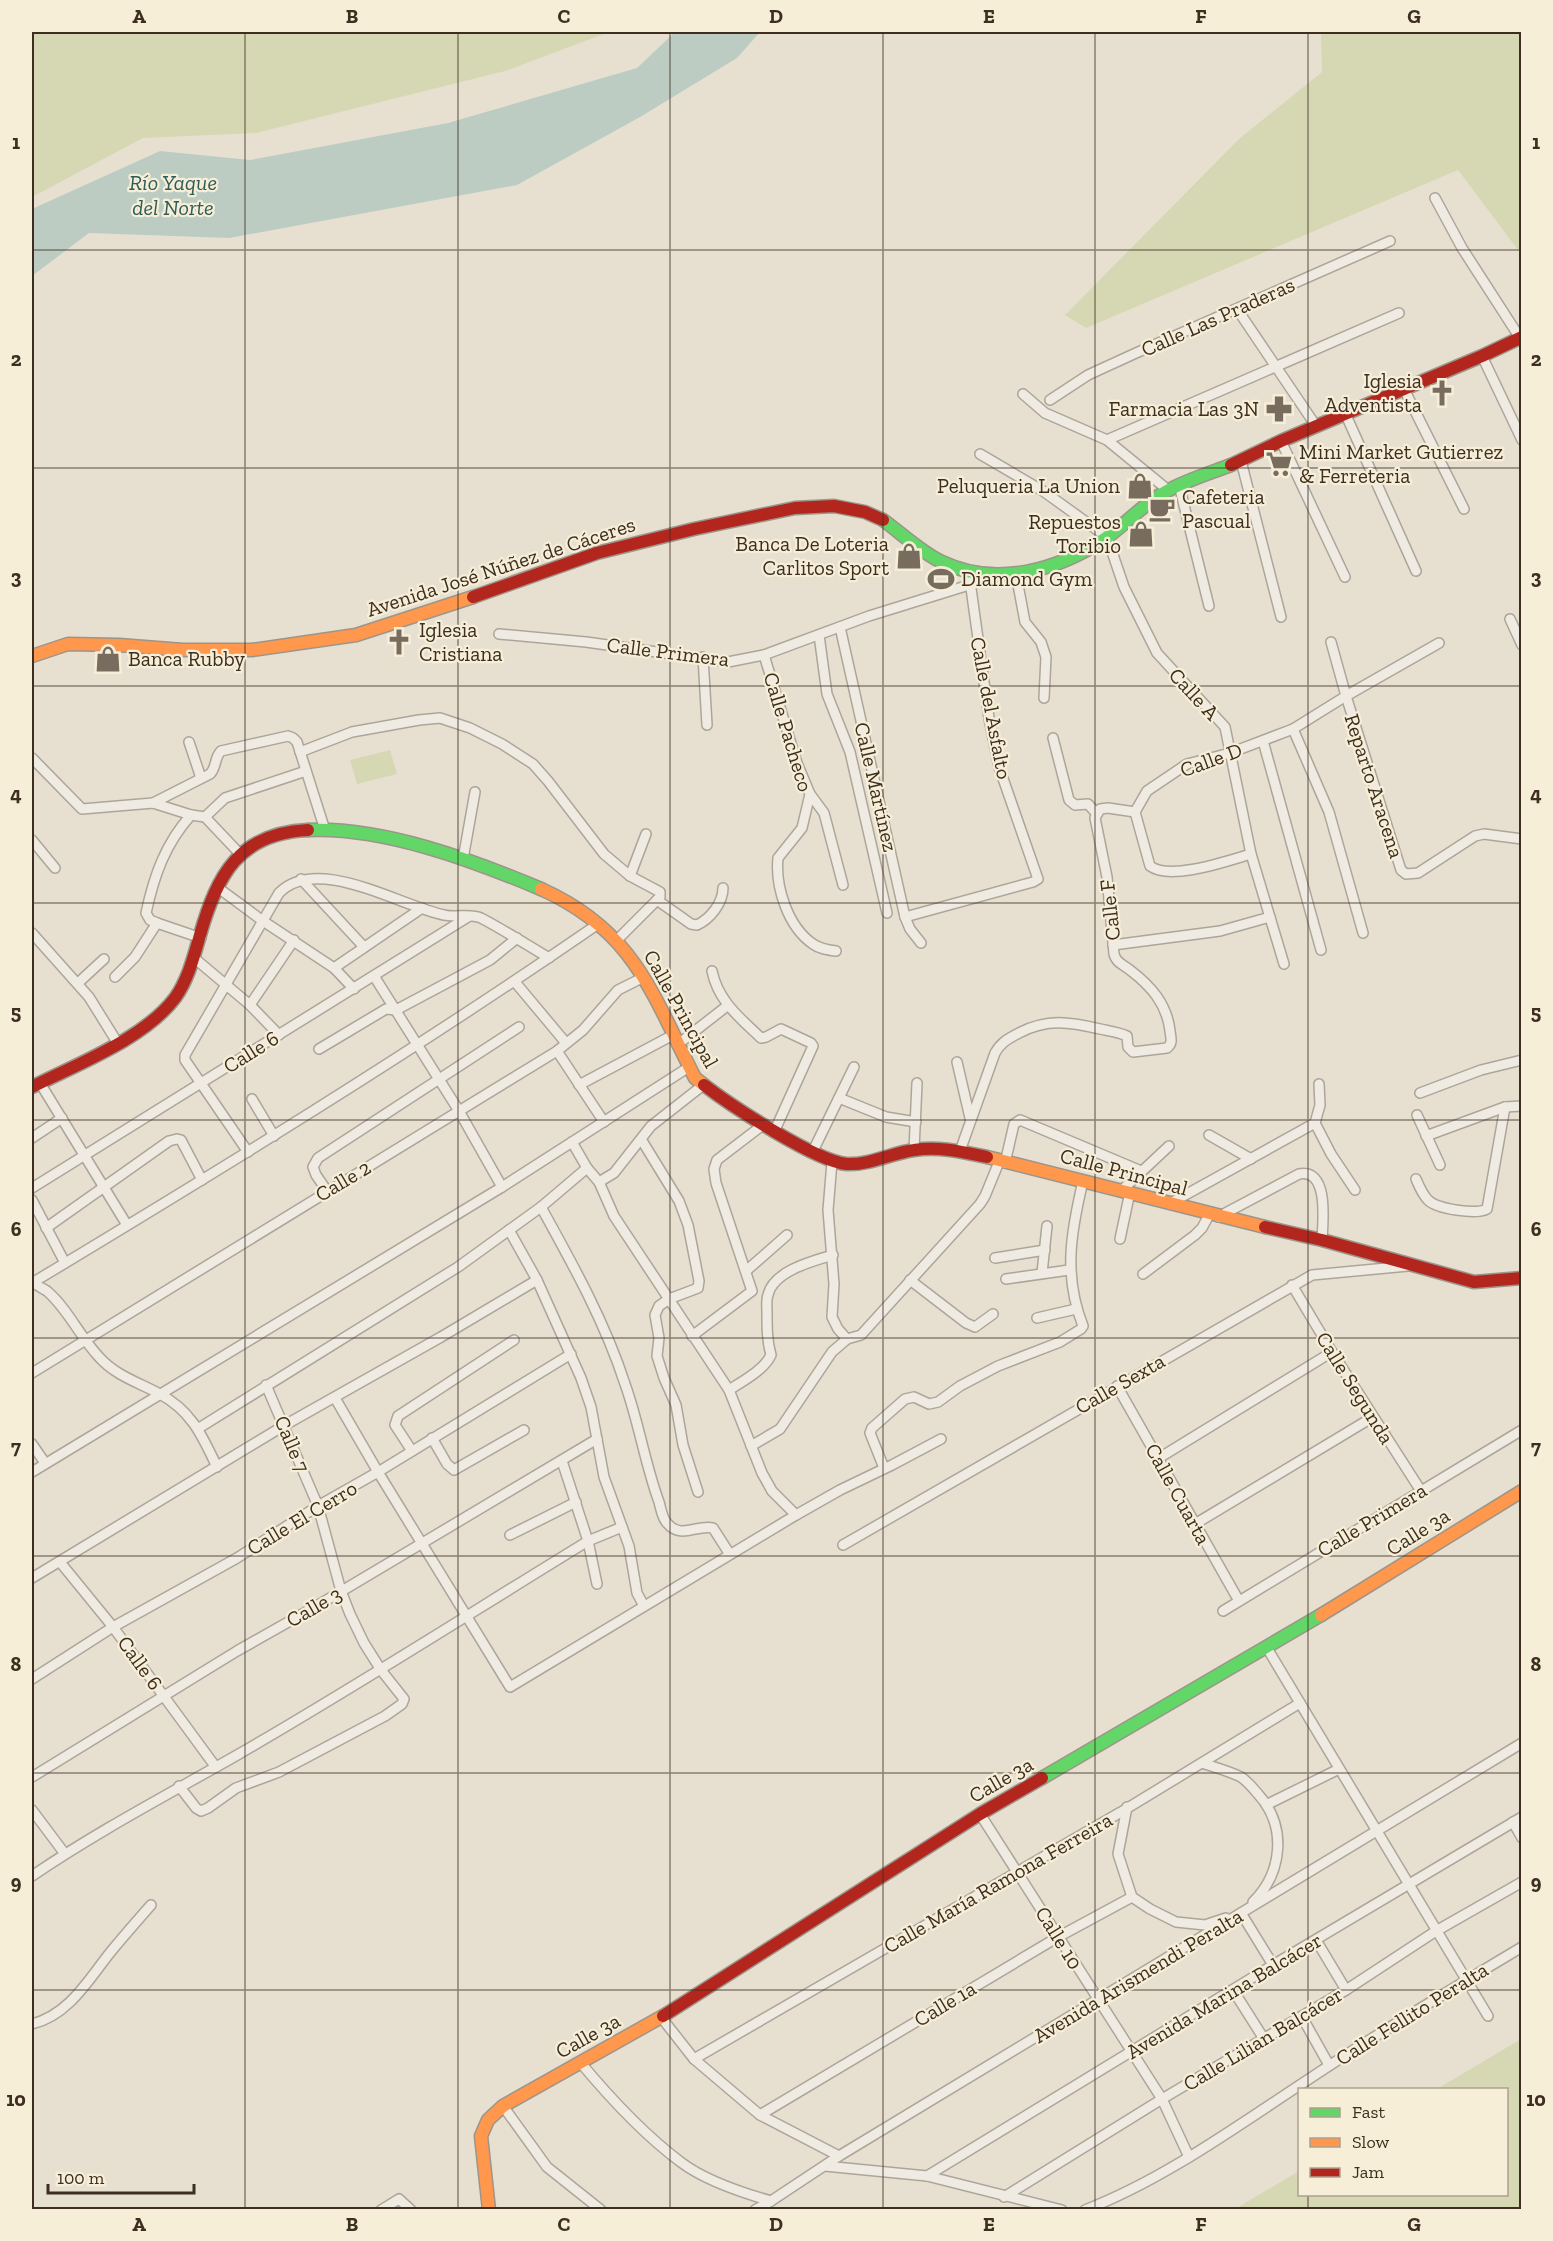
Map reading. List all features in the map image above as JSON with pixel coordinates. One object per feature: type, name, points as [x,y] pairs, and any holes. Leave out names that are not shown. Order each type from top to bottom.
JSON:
[{"type":"street","points":[[1436,198],[1462,248],[1521,338]]},
{"type":"street","name":"Calle Las Praderas","points":[[1050,400],[1088,375],[1390,241]]},
{"type":"street","points":[[1237,309],[1316,426]]},
{"type":"street","points":[[1107,440],[1399,313]]},
{"type":"street","name":"Avenida José Núñez de Cáceres","points":[[32,656],[68,644],[183,650],[252,650],[356,635],[432,612],[597,553],[795,508],[834,506],[865,512],[881,519],[941,562],[970,579],[1044,569],[1077,556],[1107,537],[1148,503],[1174,488],[1241,461],[1281,441],[1521,338]]},
{"type":"street","points":[[1482,356],[1521,440]]},
{"type":"street","points":[[1404,389],[1464,508]]},
{"type":"street","points":[[1023,394],[1045,413],[1107,440],[1174,488],[1209,606]]},
{"type":"street","points":[[1345,413],[1416,571]]},
{"type":"street","points":[[1281,441],[1344,577]]},
{"type":"street","points":[[980,454],[1043,491],[1107,537]]},
{"type":"street","points":[[1241,461],[1281,617]]},
{"type":"street","name":"Calle A","points":[[1107,537],[1124,587],[1157,653],[1225,727],[1251,855],[1284,964]]},
{"type":"street","points":[[1016,574],[1025,622],[1041,642],[1046,657],[1044,698]]},
{"type":"street","name":"Calle Primera","points":[[499,634],[586,642],[728,662],[764,655],[970,579]]},
{"type":"street","name":"Calle del Asfalto","points":[[905,917],[1038,879],[999,767],[989,718],[970,579]]},
{"type":"street","points":[[1510,619],[1521,645]]},
{"type":"street","name":"Calle Martínez","points":[[840,627],[905,917],[910,929],[921,943]]},
{"type":"street","points":[[819,634],[827,694],[850,752],[887,913]]},
{"type":"street","name":"Reparto Aracena","points":[[1331,642],[1401,870],[1406,874],[1418,873],[1475,836],[1484,834],[1521,839]]},
{"type":"street","name":"Calle D","points":[[1135,812],[1147,791],[1187,764],[1230,753],[1293,729],[1439,643]]},
{"type":"street","name":"Calle Pacheco","points":[[764,655],[797,763],[810,794],[802,828],[778,858],[781,893],[787,910],[804,936],[822,950],[836,951]]},
{"type":"street","points":[[703,657],[706,725]]},
{"type":"street","points":[[300,752],[352,732],[440,718],[455,722],[502,744],[532,764],[548,781],[604,854],[630,876],[660,892],[657,900],[616,941]]},
{"type":"street","points":[[1293,729],[1329,812],[1363,933]]},
{"type":"street","points":[[153,803],[213,771],[216,758],[221,752],[288,736],[295,740],[300,752],[325,830]]},
{"type":"street","points":[[1053,738],[1069,800],[1075,804],[1088,804],[1096,813],[1100,809],[1108,808],[1135,812],[1150,866],[1157,871],[1193,870],[1251,855]]},
{"type":"street","points":[[1263,741],[1321,950]]},
{"type":"street","points":[[189,742],[201,778]]},
{"type":"street","points":[[32,758],[82,809],[153,803],[191,815],[206,817],[240,854]]},
{"type":"street","points":[[206,817],[225,798],[306,771]]},
{"type":"street","points":[[463,859],[476,792]]},
{"type":"street","points":[[810,794],[824,813],[843,885]]},
{"type":"street","name":"Calle F","points":[[970,1119],[1001,1043],[1028,1028],[1056,1021],[1074,1023],[1124,1035],[1128,1040],[1128,1047],[1133,1052],[1167,1048],[1172,1042],[1169,1024],[1159,998],[1138,977],[1117,961],[1113,945],[1107,877],[1095,818],[1096,813]]},
{"type":"street","points":[[191,815],[175,834],[159,863],[146,913],[150,920],[201,938]]},
{"type":"street","name":"Calle Principal","points":[[36,1085],[117,1042],[158,1016],[169,1005],[182,987],[217,887],[240,854],[257,842],[276,835],[325,830],[381,837],[463,859],[558,897],[598,924],[616,941],[644,977],[689,1067],[702,1086],[832,1161],[854,1164],[914,1150],[960,1151],[1126,1191],[1214,1216],[1322,1240],[1474,1282],[1521,1278]]},
{"type":"street","points":[[630,876],[646,834]]},
{"type":"street","points":[[32,840],[55,868]]},
{"type":"street","points":[[248,1152],[185,1060],[185,1055],[262,921],[279,893],[286,886],[300,879],[335,881],[370,890],[446,916],[479,917],[549,958]]},
{"type":"street","points":[[300,879],[364,947]]},
{"type":"street","points":[[217,887],[262,921],[334,968],[354,989]]},
{"type":"street","points":[[657,900],[691,924],[697,925],[711,914],[722,900],[723,888]]},
{"type":"street","points":[[334,968],[422,908]]},
{"type":"street","name":"Calle 6","points":[[32,1188],[470,916]]},
{"type":"street","points":[[1113,945],[1220,931],[1270,917]]},
{"type":"street","points":[[115,977],[135,957],[157,922]]},
{"type":"street","points":[[217,1467],[199,1428],[185,1412],[160,1394],[114,1370],[99,1357],[48,1292],[32,1283],[274,1136],[514,982],[598,924]]},
{"type":"street","points":[[32,933],[89,997],[117,1042]]},
{"type":"street","points":[[320,1049],[386,1009],[396,1010],[490,960],[517,938]]},
{"type":"street","points":[[250,1005],[294,940]]},
{"type":"street","points":[[193,957],[250,1005],[279,1035]]},
{"type":"street","points":[[78,983],[104,959]]},
{"type":"street","points":[[712,971],[714,982],[727,1006],[761,1038],[781,1029],[813,1046],[770,1127],[717,1160],[714,1170],[716,1183],[752,1291]]},
{"type":"street","points":[[374,976],[459,1111],[502,1187]]},
{"type":"street","name":"Calle 2","points":[[32,1373],[556,1051],[583,1030],[618,990],[644,977]]},
{"type":"street","points":[[514,982],[566,1043]]},
{"type":"street","points":[[579,1085],[675,1040],[727,1006]]},
{"type":"street","points":[[327,1191],[313,1167],[318,1158],[519,1027]]},
{"type":"street","points":[[556,1051],[604,1122]]},
{"type":"street","points":[[1420,1093],[1481,1070],[1521,1060]]},
{"type":"street","points":[[957,1062],[970,1119],[960,1151]]},
{"type":"street","points":[[813,1151],[854,1066]]},
{"type":"street","points":[[32,1472],[502,1187],[689,1067]]},
{"type":"street","points":[[914,1150],[917,1083]]},
{"type":"street","points":[[1319,1084],[1320,1105],[1316,1123],[1331,1154],[1355,1190]]},
{"type":"street","points":[[36,1085],[62,1118],[127,1225]]},
{"type":"street","points":[[599,1182],[614,1173],[651,1126],[702,1086]]},
{"type":"street","points":[[839,1098],[886,1117],[915,1122]]},
{"type":"street","points":[[252,1099],[274,1136]]},
{"type":"street","points":[[1426,1136],[1505,1107],[1521,1106]]},
{"type":"street","points":[[1416,1179],[1422,1192],[1436,1205],[1464,1211],[1487,1209],[1505,1107]]},
{"type":"street","points":[[1418,1115],[1440,1165]]},
{"type":"street","points":[[32,1138],[62,1118]]},
{"type":"street","points":[[751,1446],[780,1429],[832,1352],[847,1339],[861,1335],[980,1204],[1002,1162],[1014,1124],[1020,1119],[1141,1171]]},
{"type":"street","points":[[1169,1204],[1316,1123]]},
{"type":"street","points":[[1209,1135],[1251,1160]]},
{"type":"street","points":[[641,1139],[679,1201],[688,1226],[699,1281],[698,1288],[669,1299],[659,1306],[655,1315],[658,1338],[657,1356],[676,1405],[683,1445],[698,1492]]},
{"type":"street","points":[[46,1228],[169,1141],[181,1140],[202,1180]]},
{"type":"street","points":[[572,1142],[587,1168],[599,1182],[614,1216],[729,1390],[772,1491],[796,1515]]},
{"type":"street","points":[[1120,1239],[1126,1191],[1141,1171],[1168,1146]]},
{"type":"street","points":[[832,1161],[828,1210],[833,1255],[832,1317],[838,1329],[847,1339]]},
{"type":"street","points":[[199,1428],[391,1310],[541,1207],[587,1168]]},
{"type":"street","points":[[1143,1274],[1196,1235],[1214,1216],[1299,1174],[1312,1175],[1319,1185],[1323,1211],[1322,1240]]},
{"type":"street","points":[[884,1468],[870,1433],[872,1428],[904,1399],[914,1397],[929,1404],[938,1402],[960,1386],[998,1366],[1060,1342],[1082,1328],[1070,1270],[1071,1238],[1083,1181]]},
{"type":"street","points":[[32,1200],[65,1263]]},
{"type":"street","points":[[541,1207],[587,1294],[625,1382],[653,1487],[665,1522],[683,1532],[705,1526],[713,1528],[729,1553]]},
{"type":"street","points":[[1042,1273],[1047,1226]]},
{"type":"street","points":[[509,1230],[537,1280],[571,1354],[591,1407],[604,1478],[632,1559],[637,1593],[644,1606]]},
{"type":"street","points":[[746,1271],[787,1235]]},
{"type":"street","points":[[995,1258],[1045,1250]]},
{"type":"street","points":[[729,1390],[759,1369],[771,1355],[768,1341],[768,1293],[785,1274],[799,1265],[833,1255]]},
{"type":"street","name":"Calle Sexta","points":[[843,1545],[1312,1275],[1411,1266]]},
{"type":"street","points":[[1006,1279],[1070,1270]]},
{"type":"street","points":[[32,1578],[285,1425],[537,1280]]},
{"type":"street","points":[[910,1280],[966,1323],[975,1327],[993,1314]]},
{"type":"street","name":"Calle Segunda","points":[[1292,1285],[1421,1491]]},
{"type":"street","points":[[692,1336],[752,1291],[768,1293]]},
{"type":"street","points":[[1037,1318],[1077,1309]]},
{"type":"street","points":[[412,1451],[395,1425],[398,1416],[514,1340]]},
{"type":"street","points":[[1159,1458],[1332,1352]]},
{"type":"street","name":"Calle El Cerro","points":[[32,1679],[113,1627],[237,1558],[318,1506],[571,1354]]},
{"type":"street","name":"Calle 7","points":[[179,1786],[196,1808],[201,1811],[208,1809],[236,1788],[279,1772],[385,1716],[402,1704],[404,1699],[381,1670],[364,1643],[341,1591],[318,1506],[266,1385]]},
{"type":"street","name":"Calle Cuarta","points":[[1117,1386],[1239,1601]]},
{"type":"street","points":[[335,1398],[510,1687],[729,1553],[840,1490],[941,1439]]},
{"type":"street","points":[[1194,1524],[1373,1417]]},
{"type":"street","points":[[432,1438],[447,1464],[454,1470],[524,1430]]},
{"type":"street","name":"Calle Primera","points":[[1223,1611],[1521,1430]]},
{"type":"street","name":"Calle 3","points":[[32,1777],[597,1439]]},
{"type":"street","points":[[32,1444],[45,1463]]},
{"type":"street","points":[[562,1461],[588,1541],[597,1584]]},
{"type":"street","name":"Calle 3a","points":[[503,2106],[661,2018],[980,1814],[1267,1648],[1521,1491]]},
{"type":"street","points":[[510,1535],[576,1502]]},
{"type":"street","points":[[32,1876],[179,1786],[381,1670],[588,1541],[622,1527]]},
{"type":"street","name":"Calle 6","points":[[60,1562],[113,1627],[215,1766]]},
{"type":"street","points":[[1267,1648],[1488,2016]]},
{"type":"street","name":"Calle María Ramona Ferreira","points":[[694,2059],[1018,1872],[1300,1703]]},
{"type":"street","name":"Avenida Arismendi Peralta","points":[[755,2210],[839,2156],[1521,1744]]},
{"type":"street","points":[[1127,1807],[1118,1854],[1132,1897],[1176,1922],[1205,1925],[1241,1913],[1265,1890],[1277,1862],[1278,1833],[1268,1804],[1243,1778],[1202,1763]]},
{"type":"street","points":[[1268,1804],[1339,1769]]},
{"type":"street","points":[[32,1810],[65,1854]]},
{"type":"street","name":"Calle 10","points":[[980,1814],[1162,2099],[1189,2157]]},
{"type":"street","points":[[1517,1820],[1521,1838]]},
{"type":"street","name":"Avenida Marina Balcácer","points":[[927,2176],[1273,1965],[1517,1820]]},
{"type":"street","name":"Calle Lilian Balcácer","points":[[1004,2197],[1162,2099],[1346,1990],[1436,1931],[1521,1882]]},
{"type":"street","name":"Calle 1a","points":[[760,2115],[1058,1937],[1132,1897]]},
{"type":"street","points":[[32,2024],[47,2019],[81,1993],[151,1905]]},
{"type":"street","points":[[1241,1913],[1273,1965]]},
{"type":"street","points":[[1316,1940],[1346,1990]]},
{"type":"street","name":"Calle Fellito Peralta","points":[[1085,2210],[1189,2157],[1329,2065],[1521,1947]]},
{"type":"street","points":[[1233,1990],[1264,2039]]},
{"type":"street","points":[[1302,2017],[1329,2065]]},
{"type":"street","points":[[661,2018],[694,2059],[760,2115],[839,2156]]},
{"type":"street","points":[[580,2062],[611,2099],[683,2164],[747,2194],[771,2201]]},
{"type":"street","points":[[489,2210],[481,2136],[488,2120],[503,2106],[547,2167],[601,2210]]},
{"type":"street","points":[[825,2166],[927,2176],[1062,2210]]},
{"type":"street","points":[[381,2210],[399,2199],[411,2210]]},
{"type":"street","points":[[1106,2201],[1114,2210]]},
{"type":"green space","points":[[32,32],[609,32],[505,71],[256,133],[143,138],[32,197]]},
{"type":"green space","points":[[1321,32],[1521,32],[1521,254],[1458,170],[1086,328],[1065,315],[1239,139],[1322,72]]},
{"type":"green space","points":[[390,750],[397,774],[357,784],[350,760]]},
{"type":"green space","points":[[1521,2039],[1521,2209],[1235,2209],[1298,2172],[1298,2196],[1508,2196],[1508,2088],[1439,2088]]},
{"type":"water","name":"Río Yaque del Norte","points":[[675,32],[760,32],[737,58],[640,117],[517,185],[229,238],[89,233],[32,276],[32,209],[160,151],[250,160],[448,123],[637,68]]},
{"type":"traffic: fast","points":[[883,520],[927,553],[963,570],[984,574],[1027,572],[1048,567],[1088,549],[1106,538],[1159,496],[1182,483],[1231,465]]},
{"type":"traffic: fast","points":[[308,830],[337,830],[397,840],[457,857],[541,889]]},
{"type":"traffic: fast","points":[[1042,1778],[1321,1615]]},
{"type":"traffic: slow","points":[[32,656],[68,644],[183,650],[252,650],[356,635],[473,597]]},
{"type":"traffic: slow","points":[[541,889],[573,906],[599,924],[620,945],[652,992],[695,1078],[704,1085]]},
{"type":"traffic: slow","points":[[987,1157],[1265,1227]]},
{"type":"traffic: slow","points":[[1321,1615],[1522,1491]]},
{"type":"traffic: slow","points":[[489,2210],[481,2136],[488,2120],[503,2106],[663,2016]]},
{"type":"traffic: jam","points":[[1231,465],[1281,441],[1522,337]]},
{"type":"traffic: jam","points":[[473,597],[597,553],[694,529],[795,508],[834,506],[865,512],[883,520]]},
{"type":"traffic: jam","points":[[32,1087],[109,1049],[162,1013],[184,984],[214,894],[234,861],[264,839],[284,833],[308,830]]},
{"type":"traffic: jam","points":[[704,1085],[774,1131],[833,1161],[856,1164],[923,1149],[951,1150],[987,1157]]},
{"type":"traffic: jam","points":[[1265,1227],[1322,1240],[1474,1282],[1522,1278]]},
{"type":"traffic: jam","points":[[663,2016],[980,1814],[1042,1778]]},
{"type":"place","name":"Iglesia Adventista","points":[[1442,393]]},
{"type":"place","name":"Farmacia Las 3N","points":[[1279,409]]},
{"type":"place","name":"Mini Market Gutierrez & Ferreteria","points":[[1279,464]]},
{"type":"place","name":"Peluqueria La Union","points":[[1140,486]]},
{"type":"place","name":"Cafeteria Pascual","points":[[1162,509]]},
{"type":"place","name":"Repuestos Toribio","points":[[1141,534]]},
{"type":"place","name":"Banca De Loteria Carlitos Sport","points":[[909,556]]},
{"type":"place","name":"Diamond Gym","points":[[941,579]]},
{"type":"place","name":"Iglesia Cristiana","points":[[399,642]]},
{"type":"place","name":"Banca Rubby","points":[[108,659]]}]
